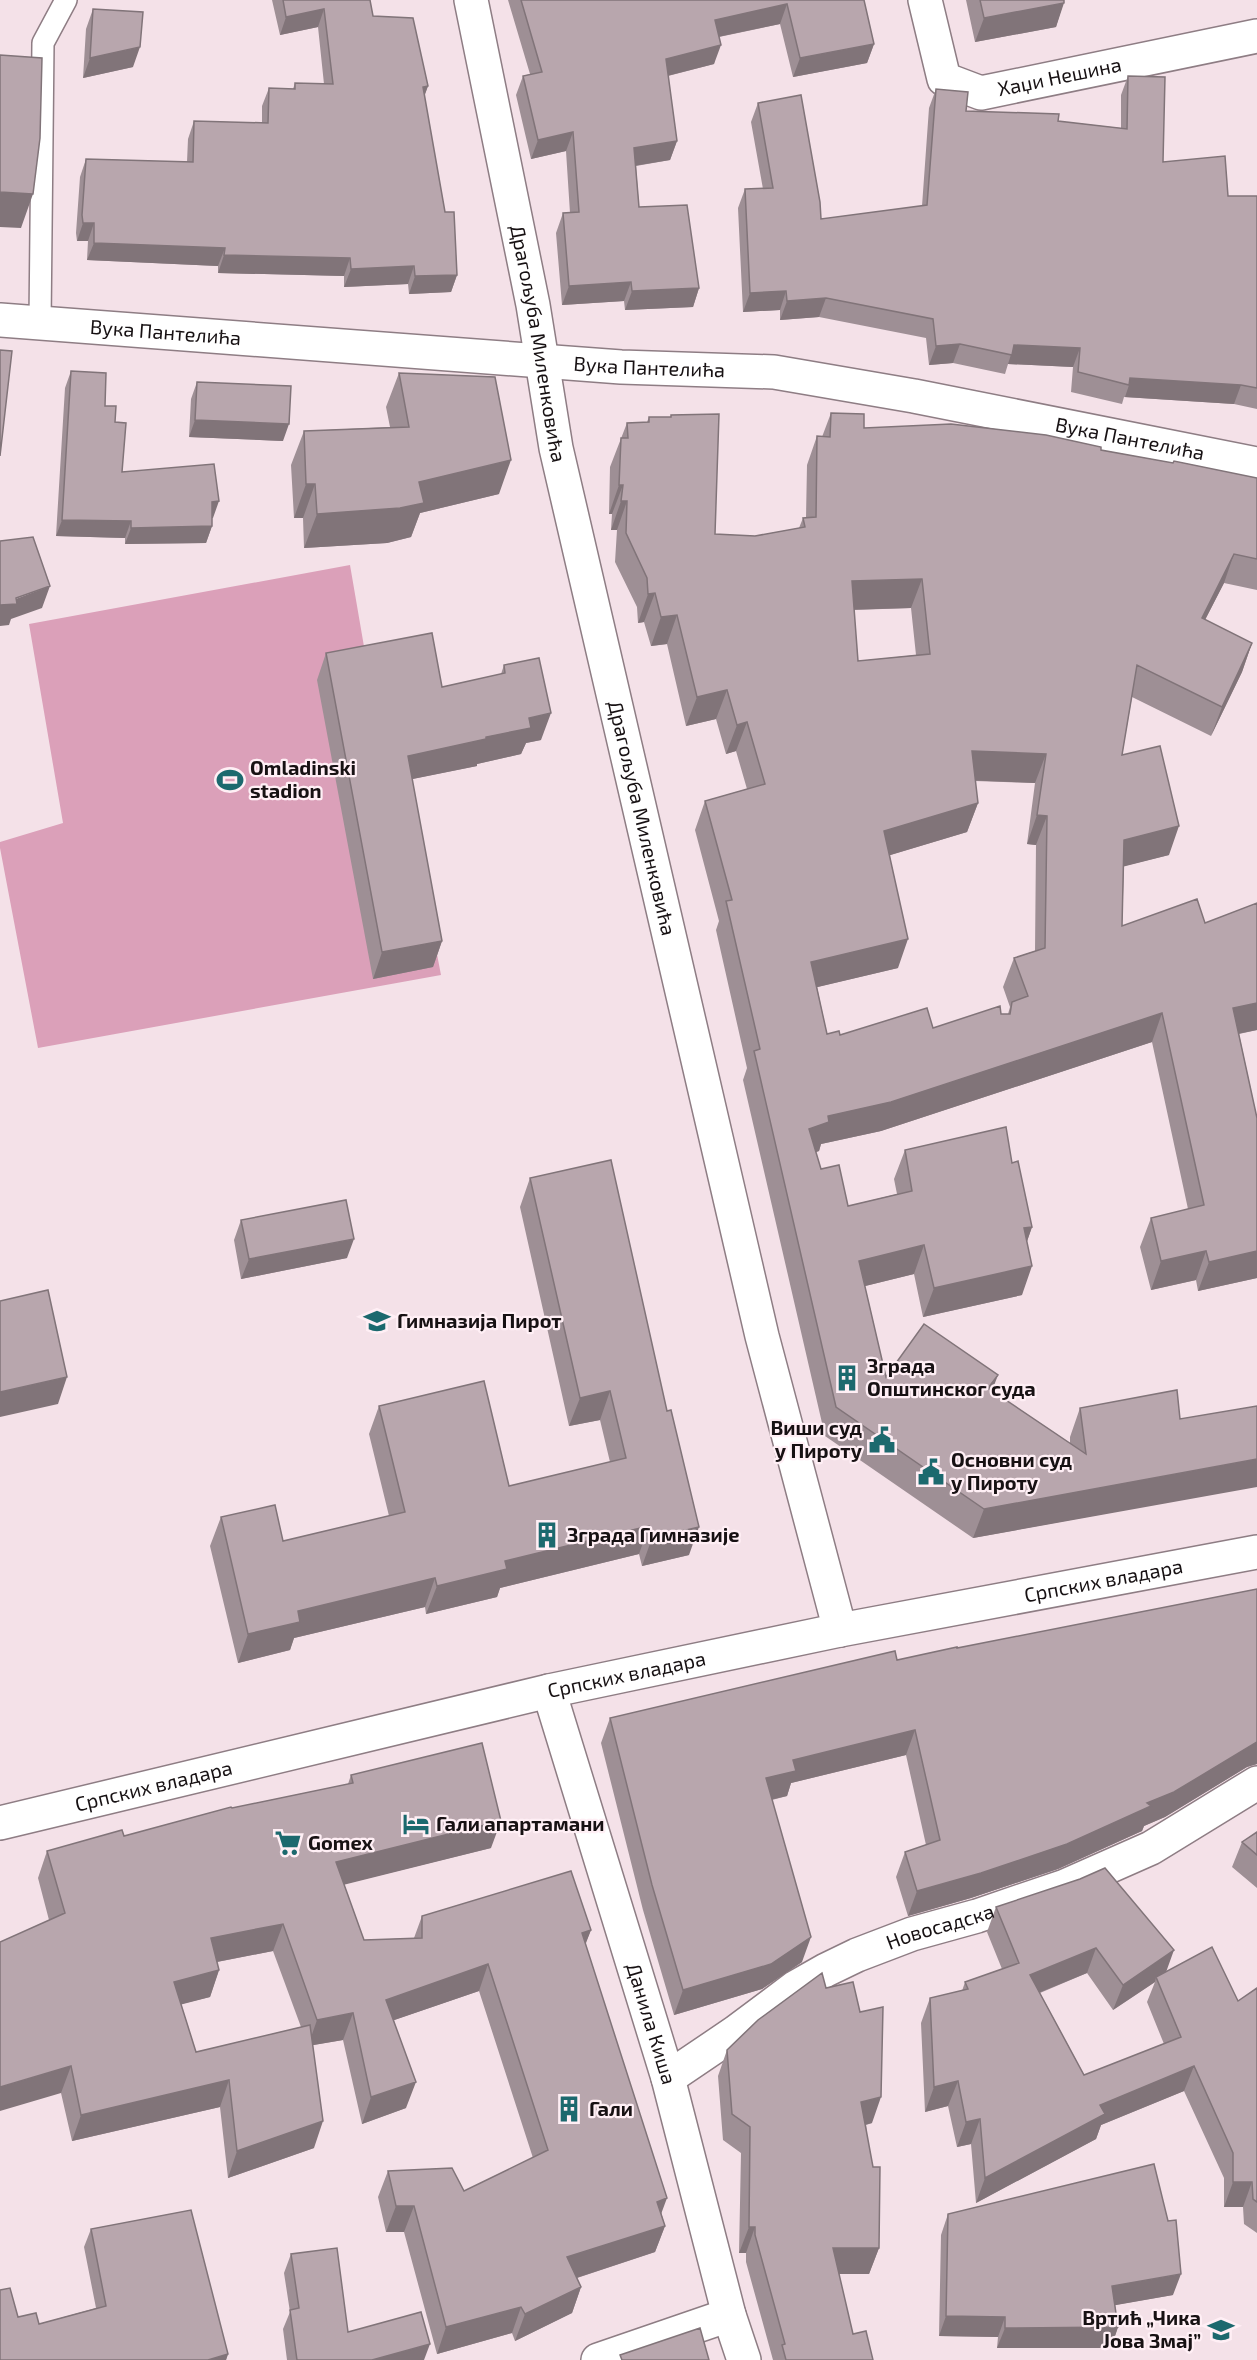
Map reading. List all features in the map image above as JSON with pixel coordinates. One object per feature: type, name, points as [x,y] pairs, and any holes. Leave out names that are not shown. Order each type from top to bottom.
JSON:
[{"type":"street","name":"Драгољуба Миленковића","points":[[471,0],[533,305],[556,448],[759,1324],[840,1630]]},
{"type":"street","name":"Хаџи Нешина","points":[[925,0],[944,79],[981,93],[1257,36]]},
{"type":"street","name":"Вука Пантелића","points":[[0,320],[542,362],[774,372],[914,396],[1257,464]]},
{"type":"street","name":"Српских владара","points":[[0,1822],[549,1691],[840,1630],[1257,1552]]},
{"type":"street","name":"Данила Киша","points":[[549,1691],[668,2078],[729,2314],[744,2360]]},
{"type":"street","name":"Новосадска","points":[[668,2078],[736,2032],[796,1987],[826,1970],[857,1955],[912,1934],[977,1916],[1065,1886],[1151,1848],[1257,1783]]},
{"type":"street","points":[[598,2360],[729,2314]]},
{"type":"lane","points":[[40,323],[43,43],[66,0]]},
{"type":"shaded area","name":"Omladinski stadion","points":[[350,565],[367,664],[395,736],[441,975],[38,1048],[0,848],[0,842],[63,823],[29,624]]},
{"type":"building","points":[[283,0],[370,0],[373,16],[413,18],[428,86],[423,87],[445,212],[454,212],[457,275],[415,276],[414,266],[351,269],[350,258],[224,255],[225,248],[94,243],[94,223],[83,223],[82,215],[86,159],[193,162],[194,121],[268,123],[269,88],[295,89],[295,83],[333,84],[324,9],[286,17]]},
{"type":"building","points":[[521,0],[864,0],[874,44],[800,58],[787,4],[715,20],[721,45],[666,59],[677,141],[634,148],[639,207],[687,205],[699,288],[632,291],[631,282],[569,286],[563,213],[579,212],[573,132],[538,140],[523,76],[542,72]]},
{"type":"building","points":[[980,0],[1064,0],[1064,3],[984,18]]},
{"type":"building","points":[[93,9],[143,12],[140,47],[90,58]]},
{"type":"building","points":[[0,55],[42,58],[40,138],[33,194],[0,192]]},
{"type":"building","points":[[1128,76],[1165,77],[1163,162],[1225,156],[1228,196],[1257,196],[1257,388],[1130,378],[1129,385],[1078,372],[1080,348],[1014,345],[1012,355],[960,344],[936,346],[933,319],[826,298],[787,301],[786,291],[750,293],[745,189],[773,188],[758,103],[801,95],[821,219],[927,205],[936,89],[968,92],[966,111],[1059,114],[1058,121],[1127,129]]},
{"type":"building","points":[[0,350],[12,351],[0,456]]},
{"type":"building","points":[[71,371],[106,373],[105,406],[116,406],[115,422],[126,423],[122,472],[214,464],[219,501],[212,502],[212,526],[131,528],[131,521],[62,520]]},
{"type":"building","points":[[399,373],[495,377],[511,460],[419,482],[424,503],[400,508],[317,514],[315,484],[306,484],[304,431],[409,427]]},
{"type":"building","points":[[197,382],[291,386],[289,424],[195,420]]},
{"type":"building","points":[[831,413],[864,414],[864,428],[951,424],[1046,435],[1101,447],[1101,450],[1173,463],[1174,461],[1257,478],[1257,559],[1234,554],[1202,618],[1252,643],[1222,707],[1137,665],[1122,755],[1160,746],[1179,826],[1124,840],[1122,926],[1197,899],[1205,923],[1257,903],[1257,1003],[1233,1008],[1257,1118],[1257,1251],[1209,1262],[1206,1251],[1161,1261],[1151,1218],[1204,1205],[1162,1013],[891,1102],[828,1116],[829,1122],[809,1129],[821,1169],[839,1165],[848,1206],[912,1191],[905,1150],[1006,1127],[1012,1163],[1018,1161],[1032,1227],[1024,1228],[1032,1266],[934,1288],[924,1245],[859,1261],[886,1377],[924,1324],[998,1375],[988,1388],[1086,1454],[1080,1408],[1177,1390],[1180,1419],[1257,1406],[1257,1459],[984,1509],[836,1407],[754,1051],[760,1049],[726,901],[732,900],[705,801],[765,784],[747,722],[737,725],[727,690],[697,697],[677,615],[661,617],[655,593],[648,594],[647,578],[626,533],[627,501],[621,501],[623,485],[619,485],[621,438],[628,438],[627,423],[649,422],[649,417],[719,414],[715,534],[755,536],[805,527],[803,518],[816,517],[817,436],[830,437]],"holes":[[[922,579],[930,654],[858,661],[852,581]],[[972,751],[1046,754],[1037,815],[1047,816],[1045,948],[1014,958],[1028,996],[1012,1002],[1010,1014],[1001,1014],[1000,1006],[933,1028],[927,1008],[840,1035],[839,1031],[827,1034],[811,962],[908,939],[884,831],[978,803]]]},
{"type":"building","points":[[33,537],[50,586],[16,598],[17,604],[0,605],[0,541]]},
{"type":"building","points":[[432,633],[442,687],[505,673],[504,665],[539,658],[551,713],[529,718],[531,728],[408,756],[442,941],[382,952],[326,653]]},
{"type":"building","points":[[611,1160],[667,1411],[671,1410],[699,1527],[652,1538],[649,1526],[505,1561],[507,1569],[437,1586],[435,1578],[298,1611],[300,1622],[248,1634],[221,1517],[275,1505],[283,1541],[405,1512],[379,1406],[484,1381],[509,1486],[626,1458],[610,1391],[580,1398],[530,1178]]},
{"type":"building","points":[[346,1200],[354,1239],[249,1259],[241,1220]]},
{"type":"building","points":[[48,1290],[67,1377],[0,1392],[0,1301]]},
{"type":"building","points":[[1257,1589],[1257,1742],[1174,1792],[1147,1803],[1151,1806],[1067,1844],[981,1873],[917,1891],[905,1852],[940,1840],[915,1730],[793,1760],[796,1771],[766,1778],[811,1937],[771,1964],[683,1990],[652,1885],[610,1718],[895,1651],[897,1660]]},
{"type":"building","points":[[482,1743],[501,1821],[336,1862],[364,1940],[422,1938],[422,1916],[571,1871],[591,1930],[582,1933],[667,2198],[657,2202],[665,2226],[567,2257],[581,2287],[525,2314],[521,2307],[446,2327],[414,2206],[396,2206],[388,2171],[452,2168],[464,2191],[548,2150],[488,1964],[386,2000],[416,2082],[371,2097],[353,2013],[317,2020],[283,1924],[211,1938],[219,1970],[174,1982],[196,2052],[310,2025],[323,2121],[237,2151],[229,2080],[81,2115],[71,2066],[0,2087],[0,1942],[65,1913],[47,1851],[122,1830],[124,1836],[231,1807],[353,1783],[351,1775]]},
{"type":"building","points":[[1257,1832],[1257,1855],[1242,1842]]},
{"type":"building","points":[[1105,1868],[1174,1950],[1123,1985],[1096,1948],[1030,1975],[1084,2075],[1181,2037],[1156,1977],[1212,1947],[1238,2001],[1257,1988],[1257,2202],[1253,2199],[1252,2182],[1233,2182],[1233,2153],[1194,2066],[1100,2105],[1105,2114],[985,2178],[980,2119],[966,2122],[958,2081],[934,2087],[930,1998],[968,1989],[965,1982],[1019,1963],[996,1907],[1080,1879]]},
{"type":"building","points":[[822,1973],[826,1988],[853,1982],[860,2012],[883,2007],[881,2097],[861,2102],[873,2167],[880,2167],[879,2248],[833,2248],[853,2334],[866,2331],[873,2360],[786,2360],[782,2345],[785,2344],[755,2235],[755,2227],[749,2227],[750,2127],[732,2114],[727,2050],[758,2020]]},
{"type":"building","points":[[1154,2164],[1168,2221],[1176,2220],[1181,2274],[1112,2286],[1118,2327],[1005,2328],[1005,2317],[946,2316],[948,2214]]},
{"type":"building","points":[[191,2210],[228,2354],[208,2360],[0,2360],[0,2290],[10,2288],[18,2317],[36,2313],[39,2324],[106,2306],[91,2229]]},
{"type":"building","points":[[337,2248],[348,2332],[421,2312],[430,2344],[372,2360],[297,2360],[290,2310],[299,2308],[291,2254]]},
{"type":"building","points":[[700,2328],[709,2360],[622,2360],[620,2355]]},
{"type":"place","name":"Omladinski stadion","points":[[230,780]]},
{"type":"place","name":"Гимназија Пирот","points":[[377,1321]]},
{"type":"place","name":"Зграда Општинског суда","points":[[847,1378]]},
{"type":"place","name":"Виши суд у Пироту","points":[[882,1440]]},
{"type":"place","name":"Основни суд у Пироту","points":[[931,1472]]},
{"type":"place","name":"Зграда Гимназије","points":[[547,1535]]},
{"type":"place","name":"Гали апартамани","points":[[416,1824]]},
{"type":"place","name":"Gomex","points":[[288,1843]]},
{"type":"place","name":"Гали","points":[[569,2109]]},
{"type":"place","name":"Вртић „Чика Јова Змај”","points":[[1221,2330]]}]
